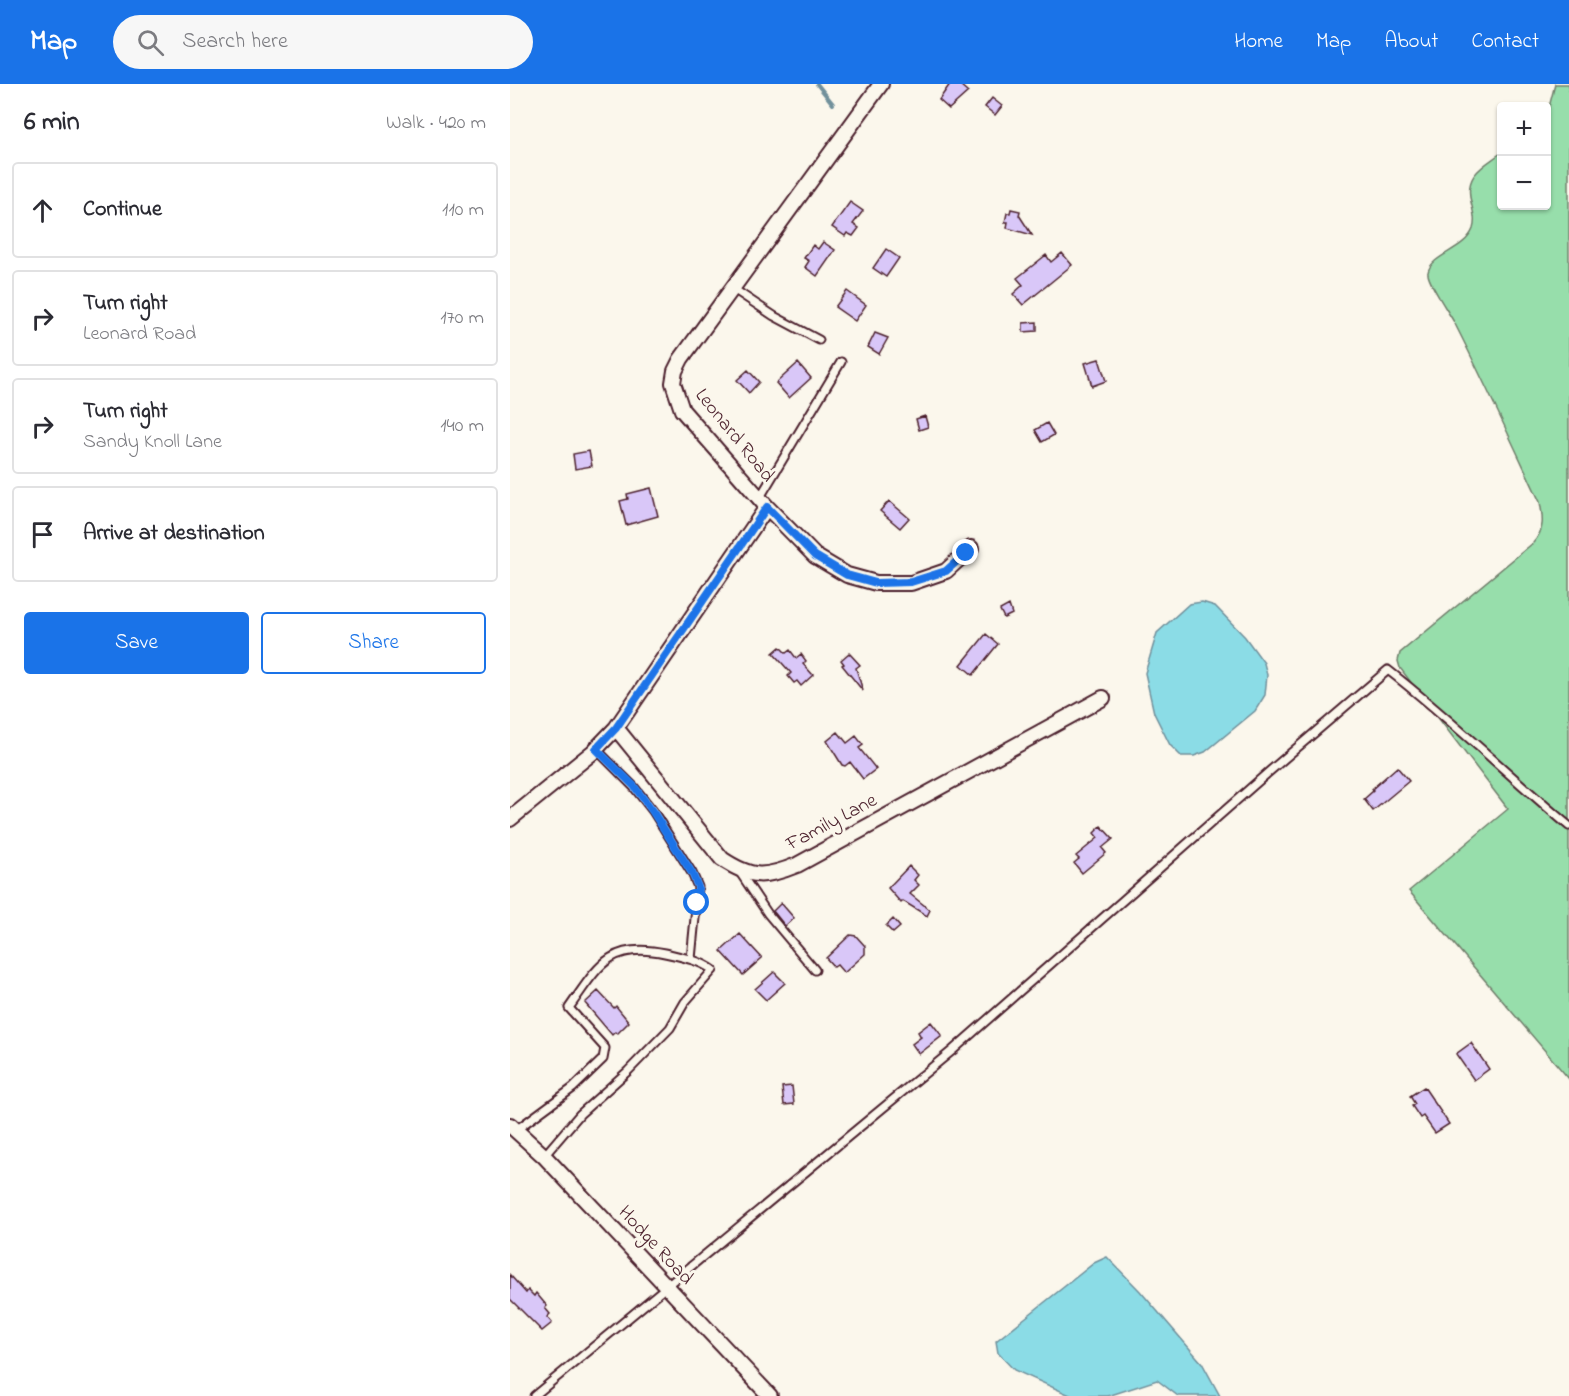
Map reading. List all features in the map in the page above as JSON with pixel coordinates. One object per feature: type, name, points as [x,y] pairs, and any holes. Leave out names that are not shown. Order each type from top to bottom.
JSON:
[{"type":"street","name":"Leonard Road","points":[[510,819],[596,749],[616,728],[763,503],[682,410],[673,383],[675,371],[681,359],[881,84]]},
{"type":"street","points":[[763,503],[815,556],[847,575],[876,583],[911,582],[946,571],[971,548]]},
{"type":"street","name":"Family Lane","points":[[739,871],[757,875],[777,873],[797,865],[1103,698]]},
{"type":"street","points":[[616,728],[722,859],[739,871]]},
{"type":"street","name":"Hodge Road","points":[[513,1127],[770,1396]]},
{"type":"lane","points":[[732,288],[774,316],[819,340]]},
{"type":"lane","points":[[763,503],[841,362]]},
{"type":"lane","points":[[534,1396],[952,1050],[1388,670],[1424,698],[1569,826]]},
{"type":"lane","points":[[596,749],[634,786],[692,873],[698,887],[691,959]]},
{"type":"lane","points":[[739,871],[768,914],[815,970]]},
{"type":"lane","points":[[513,1127],[573,1088],[603,1059],[605,1048],[569,1008],[598,967],[610,957],[628,950],[649,949],[691,959],[713,970],[685,1002],[670,1028],[628,1071],[580,1114],[543,1156]]},
{"type":"green space","points":[[1555,84],[1569,84],[1569,1079],[1409,891],[1508,809],[1400,668],[1398,661],[1400,653],[1533,543],[1540,533],[1542,519],[1540,502],[1428,272],[1436,261],[1469,236],[1474,222],[1470,193],[1472,178],[1497,156],[1497,210],[1551,210],[1550,102]]},
{"type":"water","points":[[1202,602],[1215,606],[1245,637],[1264,663],[1267,675],[1265,695],[1255,711],[1205,752],[1194,756],[1181,756],[1170,745],[1154,713],[1145,673],[1157,633],[1189,604]]},
{"type":"water","points":[[1107,1257],[1140,1291],[1202,1363],[1220,1396],[1178,1396],[1157,1380],[1108,1396],[1072,1396],[1014,1370],[998,1353],[996,1341],[1094,1263]]},
{"type":"building","points":[[950,84],[959,84],[968,92],[949,109],[939,100]]},
{"type":"building","points":[[992,98],[1002,106],[995,115],[985,107]]},
{"type":"building","points":[[850,202],[863,211],[853,224],[859,228],[853,236],[847,233],[845,236],[832,227]]},
{"type":"building","points":[[1011,209],[1020,211],[1019,215],[1032,235],[1007,228],[1008,222],[1005,222],[1007,213],[1010,213]]},
{"type":"building","points":[[823,242],[835,250],[817,276],[805,267],[809,261],[804,258],[813,245],[818,249]]},
{"type":"building","points":[[886,249],[899,258],[886,277],[873,268]]},
{"type":"building","points":[[1062,253],[1072,265],[1023,305],[1013,294],[1023,285],[1017,278],[1046,255],[1051,262]]},
{"type":"building","points":[[847,291],[866,305],[855,321],[835,307]]},
{"type":"building","points":[[1037,322],[1037,331],[1023,332],[1023,323]]},
{"type":"building","points":[[875,333],[888,338],[879,354],[868,347]]},
{"type":"building","points":[[1099,359],[1106,381],[1092,386],[1085,363]]},
{"type":"building","points":[[798,363],[811,378],[789,398],[776,383]]},
{"type":"building","points":[[748,370],[759,382],[749,393],[737,380]]},
{"type":"building","points":[[925,416],[928,427],[919,430],[916,419]]},
{"type":"building","points":[[1047,423],[1054,435],[1042,442],[1035,430]]},
{"type":"building","points":[[589,451],[592,466],[575,469],[573,454]]},
{"type":"building","points":[[651,488],[658,516],[626,525],[620,501],[628,499],[627,494]]},
{"type":"building","points":[[889,501],[909,518],[900,528],[880,511]]},
{"type":"building","points":[[1009,605],[1012,614],[1004,618],[1000,610]]},
{"type":"building","points":[[986,634],[998,644],[973,675],[961,665]]},
{"type":"building","points":[[780,647],[786,653],[790,650],[796,658],[801,654],[806,661],[803,664],[813,675],[801,686],[797,681],[794,683],[788,676],[791,673],[773,653]]},
{"type":"building","points":[[849,653],[860,665],[856,668],[863,691],[842,665],[844,664],[841,660]]},
{"type":"building","points":[[838,732],[847,743],[856,736],[863,745],[859,748],[876,769],[863,779],[850,762],[845,766],[842,765],[827,741]]},
{"type":"building","points":[[1397,767],[1409,781],[1373,811],[1364,799]]},
{"type":"building","points":[[1101,826],[1113,839],[1102,848],[1106,853],[1082,873],[1074,863],[1079,859],[1076,856],[1098,838],[1094,833]]},
{"type":"building","points":[[909,866],[918,875],[914,880],[919,885],[910,894],[930,910],[927,916],[903,901],[901,903],[888,888]]},
{"type":"building","points":[[781,903],[794,918],[785,926],[773,911]]},
{"type":"building","points":[[893,919],[900,927],[893,933],[886,926]]},
{"type":"building","points":[[740,934],[762,958],[743,975],[721,951]]},
{"type":"building","points":[[850,935],[856,936],[865,946],[865,954],[844,973],[826,958]]},
{"type":"building","points":[[774,972],[785,983],[766,1000],[755,989]]},
{"type":"building","points":[[598,991],[614,1008],[616,1006],[629,1022],[617,1034],[615,1032],[612,1035],[585,1003]]},
{"type":"building","points":[[931,1022],[942,1036],[919,1054],[912,1044],[921,1037],[918,1032]]},
{"type":"building","points":[[1471,1043],[1489,1069],[1474,1080],[1456,1054]]},
{"type":"building","points":[[792,1086],[794,1104],[784,1105],[782,1087]]},
{"type":"building","points":[[1424,1087],[1449,1124],[1435,1133],[1423,1116],[1420,1118],[1412,1106],[1415,1104],[1410,1096]]},
{"type":"building","points":[[510,1275],[526,1293],[528,1290],[534,1296],[536,1293],[547,1306],[545,1308],[550,1314],[547,1317],[552,1323],[542,1331],[510,1299]]},
{"type":"waterway","points":[[817,84],[833,104]]},
{"type":"route","points":[[697,903],[698,887],[692,873],[653,812],[634,786],[596,749],[616,728],[767,507],[815,556],[847,575],[876,583],[911,582],[946,571],[966,553]]}]
